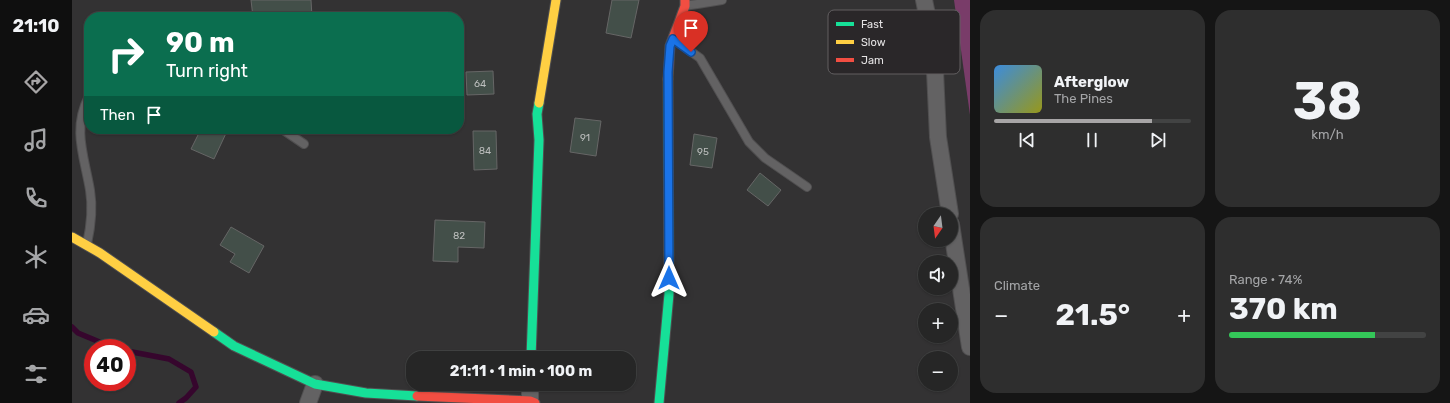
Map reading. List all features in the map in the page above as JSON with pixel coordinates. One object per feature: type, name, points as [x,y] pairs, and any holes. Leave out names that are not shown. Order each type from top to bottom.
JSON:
[{"type":"street","points":[[531,351],[539,140],[537,114],[556,0]]},
{"type":"street","points":[[924,0],[926,10]]},
{"type":"street","points":[[659,403],[669,294],[668,72],[670,46],[685,3]]},
{"type":"street","points":[[935,74],[938,137],[949,207]]},
{"type":"street","points":[[72,237],[87,245],[234,346],[315,384],[366,393],[532,402],[531,391]]},
{"type":"street","points":[[955,247],[970,347]]},
{"type":"street","points":[[308,403],[315,384]]},
{"type":"lane","points":[[685,3],[722,0]]},
{"type":"lane","points":[[673,39],[700,58],[749,142],[766,158],[807,187]]},
{"type":"lane","points":[[84,103],[81,107],[76,124],[79,149],[90,190],[92,221],[87,245]]},
{"type":"lane","points":[[289,134],[304,144]]},
{"type":"shaded area","points":[[954,0],[970,0],[970,115],[960,43],[960,10],[955,10]]},
{"type":"building","points":[[251,0],[311,0],[312,12],[252,12]]},
{"type":"building","points":[[612,0],[639,0],[631,38],[606,33]]},
{"type":"building","points":[[493,71],[494,94],[467,95],[466,72]]},
{"type":"building","points":[[575,118],[601,121],[596,156],[570,152]]},
{"type":"building","points":[[473,131],[496,131],[497,169],[474,170]]},
{"type":"building","points":[[198,134],[226,134],[214,159],[191,149]]},
{"type":"building","points":[[694,134],[717,138],[712,168],[690,165]]},
{"type":"building","points":[[760,173],[781,190],[768,206],[747,190]]},
{"type":"building","points":[[435,220],[485,222],[484,248],[458,247],[458,262],[433,261]]},
{"type":"building","points":[[231,227],[264,246],[249,273],[230,262],[235,254],[220,245]]},
{"type":"waterway","points":[[72,327],[78,333],[92,339]]},
{"type":"waterway","points":[[136,353],[169,359],[191,372],[196,387],[179,403]]},
{"type":"traffic: fast","points":[[659,403],[669,294],[668,79]]},
{"type":"traffic: fast","points":[[531,351],[539,140],[537,114],[539,103]]},
{"type":"traffic: fast","points":[[214,332],[234,346],[315,384],[366,393],[417,396]]},
{"type":"traffic: slow","points":[[539,103],[556,0]]},
{"type":"traffic: slow","points":[[72,237],[100,253],[214,332]]},
{"type":"traffic: jam","points":[[668,79],[670,46],[685,6],[685,0]]},
{"type":"traffic: jam","points":[[417,396],[530,401],[535,403]]},
{"type":"route","points":[[669,278],[668,72],[670,46],[673,39],[691,52]]}]
